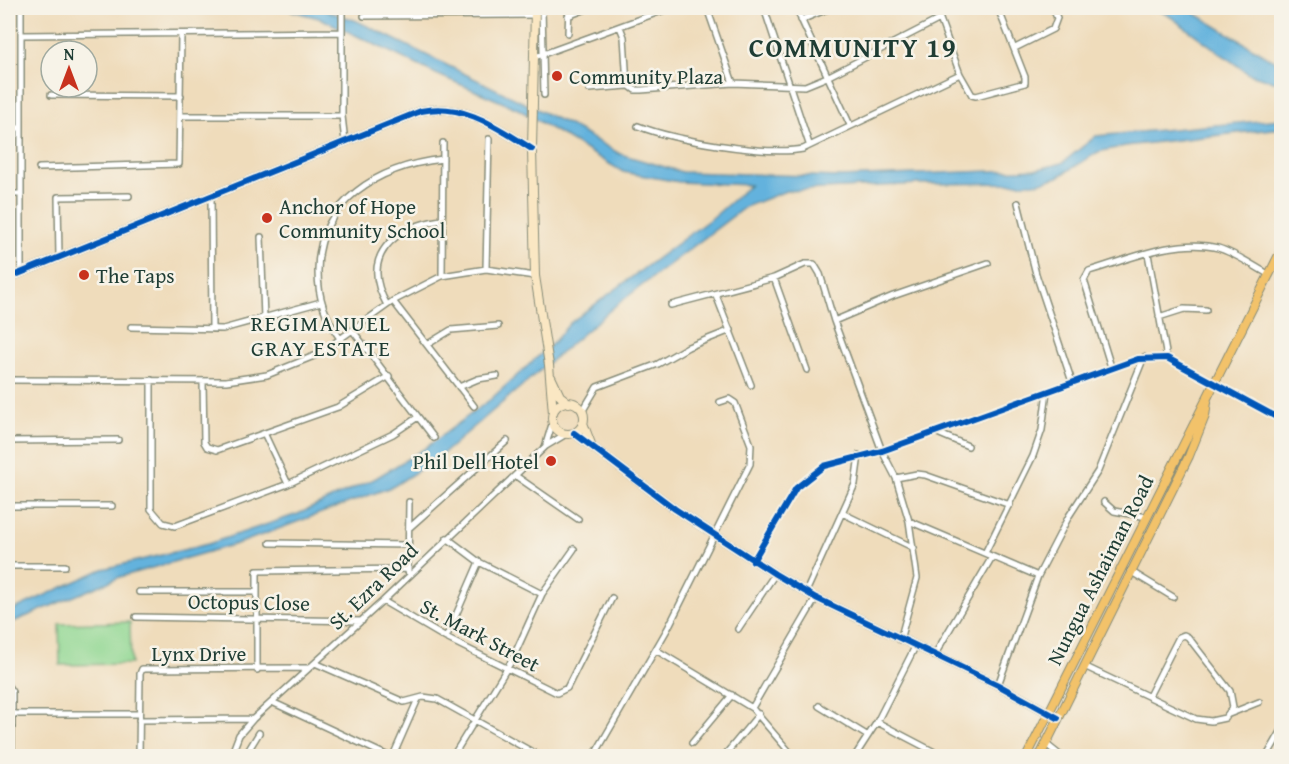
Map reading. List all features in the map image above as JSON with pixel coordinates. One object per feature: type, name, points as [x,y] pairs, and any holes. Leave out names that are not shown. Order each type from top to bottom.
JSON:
[{"type":"main road","name":"Nungua Ashaiman Road","points":[[1040,756],[1130,571],[1215,383],[1281,249]]},
{"type":"main road","name":"Nungua Ashaiman Road","points":[[1027,756],[1147,517],[1202,414]]},
{"type":"street","points":[[21,8],[21,273]]},
{"type":"street","points":[[542,8],[532,149],[535,276],[551,376],[553,417],[558,430],[570,433],[591,444],[712,536],[816,598],[998,685],[1058,718]]},
{"type":"street","points":[[568,33],[569,8]]},
{"type":"street","points":[[568,16],[590,8]]},
{"type":"street","points":[[539,55],[670,8]]},
{"type":"street","points":[[707,8],[733,83]]},
{"type":"street","points":[[764,8],[809,144]]},
{"type":"street","points":[[796,8],[850,125]]},
{"type":"street","points":[[801,20],[830,8]]},
{"type":"street","points":[[936,8],[960,74],[972,95],[976,96],[1023,84],[1025,77],[998,8]]},
{"type":"street","points":[[1015,48],[1053,29],[1057,18],[1053,8]]},
{"type":"street","points":[[342,11],[342,116],[345,142]]},
{"type":"street","points":[[364,16],[535,11],[544,95]]},
{"type":"street","points":[[589,89],[628,86],[641,90],[733,83],[804,86],[827,77],[940,19]]},
{"type":"street","points":[[620,27],[624,37],[628,86]]},
{"type":"street","points":[[21,35],[181,35],[341,31]]},
{"type":"street","points":[[39,168],[177,165],[181,160],[181,35]]},
{"type":"street","points":[[638,126],[665,136],[732,146],[781,151],[803,149],[809,144],[960,74]]},
{"type":"street","points":[[99,95],[181,96]]},
{"type":"street","points":[[8,278],[421,111],[441,108],[464,112],[487,122],[532,149]]},
{"type":"street","points":[[182,116],[342,116]]},
{"type":"street","points":[[8,128],[21,128]]},
{"type":"street","points":[[486,269],[489,139]]},
{"type":"street","points":[[442,143],[442,276]]},
{"type":"street","points":[[341,340],[324,314],[318,274],[321,243],[331,221],[344,202],[375,178],[403,166],[442,159]]},
{"type":"street","points":[[8,194],[21,194]]},
{"type":"street","points":[[59,258],[58,197],[129,196]]},
{"type":"street","points":[[211,196],[212,330]]},
{"type":"street","points":[[1018,203],[1036,274],[1072,382]]},
{"type":"street","points":[[387,305],[381,295],[378,276],[382,252],[389,242],[410,226],[441,220]]},
{"type":"street","points":[[261,237],[264,318]]},
{"type":"street","points":[[1111,367],[1084,276],[1089,271],[1148,254],[1190,246],[1218,248],[1268,274]]},
{"type":"street","points":[[1148,254],[1167,358]]},
{"type":"street","points":[[834,321],[893,296],[988,263]]},
{"type":"street","points":[[671,305],[716,295],[774,278],[805,264],[814,264],[820,274],[834,321],[882,451],[896,478],[909,521],[914,548],[916,587],[900,640]]},
{"type":"street","points":[[8,380],[202,381],[267,375],[310,359],[341,340],[393,301],[442,276],[486,269],[535,276]]},
{"type":"street","points":[[774,278],[807,370]]},
{"type":"street","points":[[716,295],[751,385]]},
{"type":"street","points":[[393,301],[474,406]]},
{"type":"street","points":[[131,327],[212,330],[237,327],[321,302]]},
{"type":"street","points":[[1160,317],[1184,309],[1206,310]]},
{"type":"street","points":[[428,344],[451,330],[498,326]]},
{"type":"street","points":[[591,444],[583,423],[582,412],[597,387],[658,364],[688,347],[731,330]]},
{"type":"street","points":[[353,331],[434,438]]},
{"type":"street","points":[[998,685],[1038,576],[1069,516],[1098,471],[1144,357]]},
{"type":"street","points":[[753,561],[795,488],[824,466],[882,451],[1144,357],[1167,358],[1281,420]]},
{"type":"street","points":[[202,381],[204,442],[207,447],[217,450],[265,435],[338,407],[389,376]]},
{"type":"street","points":[[459,387],[478,379],[497,376]]},
{"type":"street","points":[[551,376],[560,396],[582,412]]},
{"type":"street","points":[[151,380],[151,509],[163,523],[175,526],[288,484],[393,434],[418,417]]},
{"type":"street","points":[[985,553],[1010,505],[1039,440],[1047,392]]},
{"type":"street","points":[[594,756],[656,650],[750,464],[752,453],[735,403],[729,399],[720,402]]},
{"type":"street","points":[[546,446],[553,417],[559,405],[569,402]]},
{"type":"street","points":[[570,433],[583,423]]},
{"type":"street","points":[[935,432],[968,446]]},
{"type":"street","name":"St. Ezra Road","points":[[231,756],[239,735],[253,719],[362,621],[546,446],[570,433]]},
{"type":"street","points":[[265,435],[288,484]]},
{"type":"street","points":[[8,441],[118,440]]},
{"type":"street","points":[[408,529],[507,441]]},
{"type":"street","points":[[806,592],[855,484],[860,456]]},
{"type":"street","points":[[896,478],[926,475],[1010,505]]},
{"type":"street","points":[[516,476],[578,519]]},
{"type":"street","points":[[408,576],[409,502]]},
{"type":"street","points":[[1104,502],[1114,511],[1147,517]]},
{"type":"street","points":[[8,506],[112,506]]},
{"type":"street","points":[[842,513],[914,548]]},
{"type":"street","points":[[909,521],[1038,576]]},
{"type":"street","points":[[447,538],[479,562],[542,594]]},
{"type":"street","points":[[270,543],[407,545]]},
{"type":"street","points":[[453,756],[506,669],[542,594],[574,549]]},
{"type":"street","points":[[934,656],[992,557]]},
{"type":"street","points":[[446,638],[479,562]]},
{"type":"street","points":[[8,566],[65,566]]},
{"type":"street","points":[[257,670],[256,573],[260,569],[407,569]]},
{"type":"street","points":[[1130,571],[1173,597]]},
{"type":"street","points":[[738,629],[775,574]]},
{"type":"street","points":[[139,592],[257,592]]},
{"type":"street","name":"St. Mark Street","points":[[383,601],[446,638],[557,693],[563,692],[612,598]]},
{"type":"street","points":[[752,708],[816,598]]},
{"type":"street","name":"Octopus Close","points":[[136,617],[362,621]]},
{"type":"street","points":[[1149,696],[1179,637],[1184,635],[1188,637],[1230,691],[1233,702],[1229,714]]},
{"type":"street","points":[[855,756],[877,723],[915,647]]},
{"type":"street","points":[[656,650],[752,708],[794,756]]},
{"type":"street","points":[[315,663],[404,702],[437,699],[534,753]]},
{"type":"street","points":[[1084,666],[1196,719],[1211,721],[1225,718],[1229,714],[1259,702]]},
{"type":"street","name":"Lynx Drive","points":[[140,756],[139,717],[142,669],[309,668]]},
{"type":"street","points":[[8,686],[12,692],[10,756]]},
{"type":"street","points":[[692,743],[732,695]]},
{"type":"street","points":[[393,756],[418,699]]},
{"type":"street","points":[[272,702],[388,756]]},
{"type":"street","points":[[819,706],[868,736]]},
{"type":"street","points":[[12,714],[253,719]]},
{"type":"street","points":[[724,756],[759,714]]},
{"type":"street","points":[[877,723],[942,756]]},
{"type":"street","points":[[1267,756],[1281,730]]},
{"type":"street","points":[[245,756],[259,733]]},
{"type":"street","points":[[1046,744],[1061,756]]},
{"type":"green space","points":[[130,622],[131,664],[60,665],[59,624]]},
{"type":"water","points":[[282,8],[318,8],[357,21],[567,124],[620,154],[682,172],[841,177],[1039,169],[1062,163],[1096,136],[1281,119],[1281,128],[1125,146],[1098,152],[1058,177],[1037,183],[919,184],[786,191],[745,207],[615,306],[439,457],[394,486],[243,542],[120,577],[8,624],[8,612],[103,569],[208,544],[298,514],[376,478],[424,449],[491,399],[553,343],[570,323],[717,214],[750,185],[679,182],[623,172],[518,109],[436,74],[322,19]]},
{"type":"water","points":[[1153,8],[1186,8],[1281,65],[1281,83],[1249,74],[1168,15]]},
{"type":"cycle path","points":[[8,278],[421,111],[436,109],[466,114],[493,125],[532,149]]},
{"type":"cycle path","points":[[753,561],[796,488],[824,466],[882,451],[1138,359],[1167,358],[1282,420]]},
{"type":"cycle path","points":[[574,433],[675,509],[775,574],[816,598],[998,685],[1058,718]]},
{"type":"place","name":"Community Plaza","points":[[557,76]]},
{"type":"place","name":"Anchor of Hope Community School","points":[[267,218]]},
{"type":"place","name":"The Taps","points":[[84,275]]},
{"type":"place","name":"Phil Dell Hotel","points":[[551,461]]},
{"type":"district","name":"COMMUNITY 19","points":[[853,47]]},
{"type":"district","name":"REGIMANUEL GRAY ESTATE","points":[[321,336]]}]
